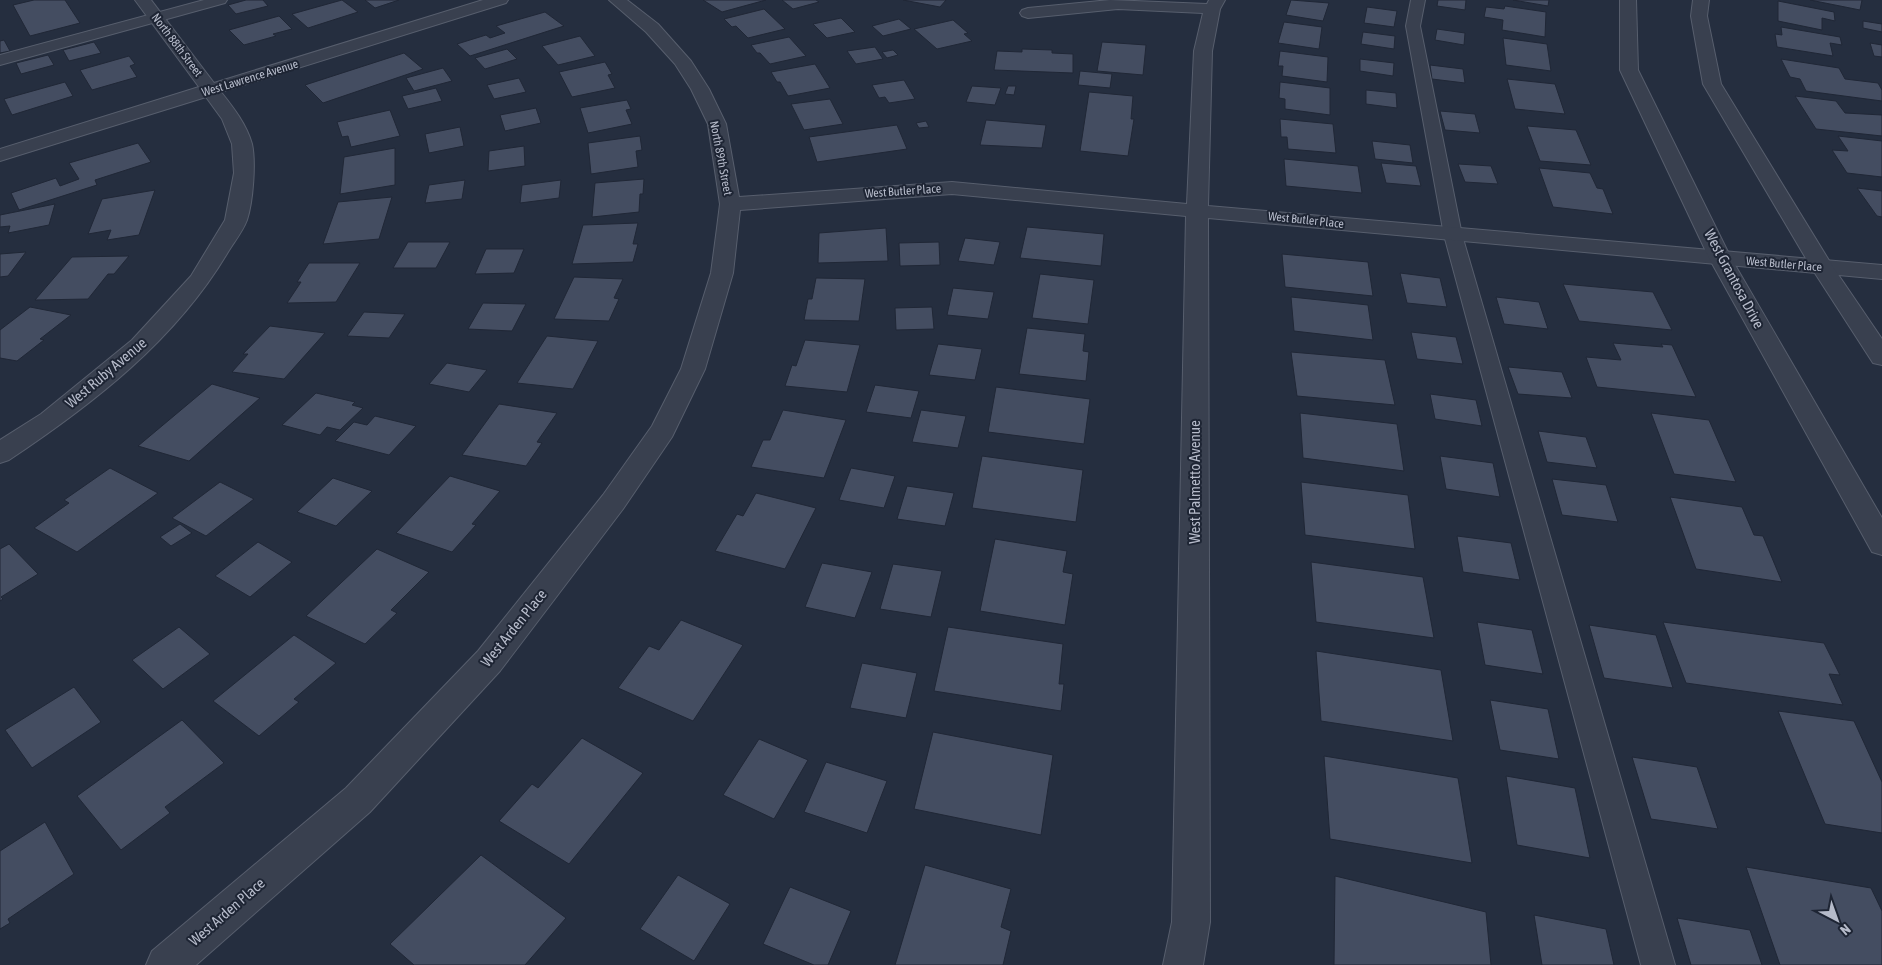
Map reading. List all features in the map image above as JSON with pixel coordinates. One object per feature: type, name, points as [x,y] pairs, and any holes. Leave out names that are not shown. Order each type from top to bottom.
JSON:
[{"type":"street","name":"North 88th Street","points":[[143,0],[231,119],[242,144],[244,174],[236,220],[200,280]]},
{"type":"street","name":"West Lawrence Avenue","points":[[0,155],[500,0]]},
{"type":"street","name":"North 89th Street","points":[[617,0],[652,28],[682,61],[700,90],[717,124],[730,204]]},
{"type":"street","name":"West Grantosa Drive","points":[[1628,0],[1629,70],[1720,258],[1882,544]]},
{"type":"street","points":[[1701,0],[1699,16],[1712,84],[1822,267],[1882,357]]},
{"type":"street","points":[[1028,13],[1118,4],[1215,4]]},
{"type":"street","name":"West Palmetto Avenue","points":[[1183,965],[1191,922],[1197,210],[1203,51],[1215,4]]},
{"type":"street","name":"West Butler Place","points":[[730,204],[952,188],[1453,235],[1882,272]]},
{"type":"street","name":"West Arden Place","points":[[166,965],[358,800],[489,661],[613,502],[663,430],[693,369],[722,273],[730,204]]},
{"type":"street","name":"West Ruby Avenue","points":[[0,453],[50,420],[141,346],[200,280]]},
{"type":"lane","points":[[0,60],[220,0]]},
{"type":"lane","points":[[1418,0],[1413,26],[1453,235],[1658,965]]},
{"type":"building","points":[[34,0],[65,0],[80,23],[30,36],[13,5]]},
{"type":"building","points":[[246,0],[263,0],[268,6],[236,14],[228,5]]},
{"type":"building","points":[[342,0],[358,12],[308,28],[292,14]]},
{"type":"building","points":[[365,0],[399,0],[375,8]]},
{"type":"building","points":[[703,0],[766,0],[722,12]]},
{"type":"building","points":[[782,0],[816,0],[819,2],[793,9]]},
{"type":"building","points":[[903,0],[946,0],[940,7]]},
{"type":"building","points":[[1291,0],[1329,3],[1323,21],[1286,15]]},
{"type":"building","points":[[1438,0],[1466,0],[1465,10],[1437,6]]},
{"type":"building","points":[[1513,0],[1549,0],[1548,6]]},
{"type":"building","points":[[1810,0],[1862,0],[1860,10]]},
{"type":"building","points":[[1778,1],[1834,12],[1835,21],[1822,18],[1822,30],[1778,21]]},
{"type":"building","points":[[1505,6],[1546,12],[1545,37],[1502,30],[1503,20],[1484,17],[1486,7],[1504,9]]},
{"type":"building","points":[[1367,7],[1397,11],[1394,27],[1364,23]]},
{"type":"building","points":[[764,9],[785,29],[748,38],[736,26],[732,27],[724,19]]},
{"type":"building","points":[[545,12],[564,26],[470,56],[457,44],[486,35],[490,38],[505,33],[496,26]]},
{"type":"building","points":[[279,16],[292,29],[273,34],[276,36],[244,45],[229,30]]},
{"type":"building","points":[[841,18],[855,32],[827,38],[813,24]]},
{"type":"building","points":[[899,19],[911,29],[883,36],[872,26]]},
{"type":"building","points":[[953,20],[968,33],[964,34],[972,41],[937,49],[914,29]]},
{"type":"building","points":[[1863,21],[1882,24],[1882,32],[1863,28]]},
{"type":"building","points":[[1284,22],[1322,27],[1319,49],[1278,43]]},
{"type":"building","points":[[1781,27],[1840,37],[1842,45],[1830,43],[1833,56],[1777,47],[1775,34],[1782,35]]},
{"type":"building","points":[[1437,29],[1465,33],[1464,45],[1435,40]]},
{"type":"building","points":[[1363,32],[1395,36],[1394,49],[1361,44]]},
{"type":"building","points":[[580,36],[595,56],[558,65],[542,46]]},
{"type":"building","points":[[789,37],[806,56],[770,64],[751,45]]},
{"type":"building","points":[[1503,38],[1547,44],[1551,71],[1506,65]]},
{"type":"building","points":[[4,40],[10,51],[0,53],[0,41]]},
{"type":"building","points":[[94,42],[101,53],[69,61],[63,50]]},
{"type":"building","points":[[1102,42],[1146,45],[1143,75],[1097,71]]},
{"type":"building","points":[[1870,43],[1882,45],[1882,57],[1874,56]]},
{"type":"building","points":[[875,47],[883,59],[856,64],[847,51]]},
{"type":"building","points":[[507,49],[517,59],[485,69],[475,58]]},
{"type":"building","points":[[1022,49],[1052,50],[1052,53],[1073,54],[1073,73],[994,70],[997,51],[1022,52]]},
{"type":"building","points":[[893,50],[898,55],[887,58],[882,52]]},
{"type":"building","points":[[1280,51],[1328,57],[1327,82],[1282,76],[1283,66],[1278,66]]},
{"type":"building","points":[[404,53],[423,69],[323,103],[305,85]]},
{"type":"building","points":[[48,55],[54,65],[21,74],[16,63]]},
{"type":"building","points":[[129,56],[135,64],[130,66],[137,77],[92,90],[80,70]]},
{"type":"building","points":[[1360,59],[1394,63],[1393,76],[1360,71]]},
{"type":"building","points":[[1781,59],[1839,68],[1845,79],[1878,83],[1882,90],[1882,101],[1806,91],[1800,79],[1790,77]]},
{"type":"building","points":[[605,62],[612,74],[608,75],[615,88],[572,97],[559,72]]},
{"type":"building","points":[[815,64],[830,88],[788,96],[780,82],[777,82],[771,72]]},
{"type":"building","points":[[1430,65],[1463,69],[1465,83],[1432,79]]},
{"type":"building","points":[[443,68],[452,81],[414,91],[406,78]]},
{"type":"building","points":[[1080,71],[1112,74],[1110,88],[1078,85]]},
{"type":"building","points":[[519,78],[526,92],[494,99],[487,85]]},
{"type":"building","points":[[1507,79],[1555,84],[1565,114],[1515,109]]},
{"type":"building","points":[[904,80],[915,99],[889,103],[885,97],[879,98],[872,85]]},
{"type":"building","points":[[65,82],[73,96],[12,115],[4,99]]},
{"type":"building","points":[[1280,82],[1330,88],[1330,115],[1285,109],[1285,99],[1279,98]]},
{"type":"building","points":[[972,86],[1001,88],[995,105],[966,102]]},
{"type":"building","points":[[1008,86],[1016,86],[1014,95],[1005,94]]},
{"type":"building","points":[[436,88],[442,101],[408,109],[402,96]]},
{"type":"building","points":[[1366,90],[1396,93],[1397,108],[1366,104]]},
{"type":"building","points":[[1089,92],[1133,96],[1131,119],[1134,119],[1128,156],[1080,151]]},
{"type":"building","points":[[1795,96],[1836,101],[1845,113],[1882,115],[1882,136],[1816,129]]},
{"type":"building","points":[[830,99],[843,124],[804,130],[791,104]]},
{"type":"building","points":[[627,100],[631,109],[626,110],[632,124],[588,133],[580,108]]},
{"type":"building","points":[[536,108],[541,123],[505,131],[500,115]]},
{"type":"building","points":[[390,110],[400,136],[351,147],[348,136],[342,137],[337,122]]},
{"type":"building","points":[[1440,111],[1475,114],[1480,133],[1445,130]]},
{"type":"building","points":[[1280,119],[1333,124],[1336,153],[1288,149],[1287,137],[1281,137]]},
{"type":"building","points":[[986,120],[1046,125],[1042,148],[980,145]]},
{"type":"building","points":[[926,121],[929,127],[919,128],[916,123]]},
{"type":"building","points":[[897,125],[907,149],[817,162],[809,137]]},
{"type":"building","points":[[1527,126],[1576,130],[1591,165],[1540,161]]},
{"type":"building","points":[[460,127],[464,146],[429,153],[425,134]]},
{"type":"building","points":[[640,136],[642,150],[636,151],[638,167],[591,174],[588,143]]},
{"type":"building","points":[[1838,136],[1882,141],[1882,177],[1847,173],[1832,150],[1848,151]]},
{"type":"building","points":[[1372,141],[1410,145],[1413,163],[1375,159]]},
{"type":"building","points":[[138,143],[151,162],[95,180],[97,185],[19,210],[11,193],[56,178],[60,186],[79,179],[69,163]]},
{"type":"building","points":[[524,146],[525,166],[488,171],[489,151]]},
{"type":"building","points":[[395,148],[395,185],[340,194],[344,157]]},
{"type":"building","points":[[1284,159],[1358,166],[1362,193],[1286,186]]},
{"type":"building","points":[[1381,163],[1416,166],[1421,186],[1386,183]]},
{"type":"building","points":[[1458,164],[1491,166],[1498,184],[1465,182]]},
{"type":"building","points":[[1539,168],[1590,173],[1597,188],[1603,189],[1613,214],[1553,207]]},
{"type":"building","points":[[644,179],[643,194],[640,194],[639,212],[592,217],[595,183]]},
{"type":"building","points":[[465,180],[462,199],[425,203],[429,185]]},
{"type":"building","points":[[561,180],[559,198],[520,203],[522,185]]},
{"type":"building","points":[[1857,188],[1882,191],[1882,217],[1877,216]]},
{"type":"building","points":[[155,190],[139,235],[107,240],[111,230],[88,234],[102,199]]},
{"type":"building","points":[[392,197],[379,239],[323,244],[338,202]]},
{"type":"building","points":[[55,204],[49,225],[8,233],[10,226],[0,227],[0,215]]},
{"type":"building","points":[[638,223],[633,244],[638,244],[633,262],[572,264],[583,225]]},
{"type":"building","points":[[1027,227],[1104,234],[1101,266],[1020,258]]},
{"type":"building","points":[[886,228],[888,261],[818,263],[819,233]]},
{"type":"building","points":[[965,238],[1000,242],[994,265],[958,261]]},
{"type":"building","points":[[408,242],[450,242],[436,268],[393,268]]},
{"type":"building","points":[[939,242],[940,265],[900,266],[899,243]]},
{"type":"building","points":[[486,249],[524,249],[514,273],[475,274]]},
{"type":"building","points":[[26,252],[8,276],[0,277],[0,254]]},
{"type":"building","points":[[1282,254],[1368,262],[1373,296],[1285,287]]},
{"type":"building","points":[[129,256],[114,274],[108,274],[88,299],[35,300],[72,257]]},
{"type":"building","points":[[309,263],[360,263],[336,302],[287,303],[301,282],[297,282]]},
{"type":"building","points":[[1400,273],[1440,278],[1447,307],[1407,303]]},
{"type":"building","points":[[1040,274],[1094,280],[1088,324],[1032,318]]},
{"type":"building","points":[[574,277],[623,279],[614,298],[619,299],[609,321],[554,319]]},
{"type":"building","points":[[816,278],[865,279],[859,321],[804,320],[808,299],[812,299]]},
{"type":"building","points":[[1563,284],[1653,292],[1672,330],[1579,321]]},
{"type":"building","points":[[953,288],[994,292],[988,319],[947,315]]},
{"type":"building","points":[[1291,297],[1368,305],[1373,340],[1294,331]]},
{"type":"building","points":[[1496,297],[1539,302],[1548,329],[1504,324]]},
{"type":"building","points":[[483,303],[526,304],[512,331],[468,329]]},
{"type":"building","points":[[30,307],[71,315],[40,339],[44,340],[17,361],[0,358],[0,330]]},
{"type":"building","points":[[932,307],[934,329],[896,330],[895,308]]},
{"type":"building","points":[[364,312],[405,314],[389,338],[347,336]]},
{"type":"building","points":[[270,326],[325,333],[284,379],[232,372],[248,354],[243,354]]},
{"type":"building","points":[[1027,328],[1085,334],[1083,351],[1089,352],[1086,381],[1019,374]]},
{"type":"building","points":[[1411,332],[1456,337],[1463,364],[1417,359]]},
{"type":"building","points":[[547,336],[598,341],[573,389],[517,383]]},
{"type":"building","points":[[805,340],[860,345],[847,392],[785,386],[792,365],[796,366]]},
{"type":"building","points":[[1613,343],[1663,347],[1661,344],[1672,345],[1696,397],[1597,387],[1586,357],[1621,360]]},
{"type":"building","points":[[938,344],[982,349],[975,380],[929,375]]},
{"type":"building","points":[[1291,352],[1385,360],[1395,405],[1297,396]]},
{"type":"building","points":[[447,363],[487,370],[469,392],[429,384]]},
{"type":"building","points":[[1508,367],[1562,372],[1572,398],[1518,394]]},
{"type":"building","points":[[212,384],[260,398],[189,461],[138,446]]},
{"type":"building","points":[[875,385],[919,391],[911,418],[866,412]]},
{"type":"building","points":[[996,387],[1090,399],[1084,444],[988,432]]},
{"type":"building","points":[[316,393],[355,402],[352,405],[363,408],[340,430],[327,427],[320,435],[282,425]]},
{"type":"building","points":[[1430,394],[1476,400],[1482,426],[1435,419]]},
{"type":"building","points":[[499,404],[557,413],[537,442],[542,443],[526,466],[462,455]]},
{"type":"building","points":[[783,410],[846,420],[824,478],[751,467],[763,440],[770,440]]},
{"type":"building","points":[[921,410],[966,416],[958,448],[912,442]]},
{"type":"building","points":[[1300,413],[1397,424],[1404,471],[1303,458]]},
{"type":"building","points":[[1651,413],[1709,420],[1736,482],[1674,474]]},
{"type":"building","points":[[375,416],[416,426],[389,455],[335,441],[354,422],[367,425]]},
{"type":"building","points":[[1538,431],[1586,437],[1597,468],[1547,462]]},
{"type":"building","points":[[982,456],[1083,470],[1076,522],[972,508]]},
{"type":"building","points":[[1440,456],[1493,463],[1500,497],[1446,489]]},
{"type":"building","points":[[110,468],[158,493],[77,552],[34,528],[69,503],[64,500]]},
{"type":"building","points":[[851,468],[895,476],[884,508],[839,500]]},
{"type":"building","points":[[450,476],[500,491],[472,524],[476,525],[452,552],[396,533]]},
{"type":"building","points":[[333,478],[372,491],[336,526],[297,512]]},
{"type":"building","points":[[1552,479],[1606,485],[1618,522],[1562,515]]},
{"type":"building","points":[[220,482],[254,499],[206,536],[172,518]]},
{"type":"building","points":[[1301,482],[1408,495],[1415,549],[1305,535]]},
{"type":"building","points":[[907,486],[954,493],[945,526],[897,519]]},
{"type":"building","points":[[756,493],[816,508],[785,569],[715,551],[737,514],[743,516]]},
{"type":"building","points":[[1670,497],[1742,507],[1754,535],[1763,536],[1782,582],[1696,569]]},
{"type":"building","points":[[180,524],[192,533],[171,546],[160,537]]},
{"type":"building","points":[[1457,536],[1511,543],[1520,580],[1463,572]]},
{"type":"building","points":[[995,539],[1067,551],[1063,572],[1073,574],[1065,625],[980,611]]},
{"type":"building","points":[[258,542],[292,562],[250,597],[215,576]]},
{"type":"building","points":[[9,544],[38,574],[1,597],[3,599],[0,601],[0,549]]},
{"type":"building","points":[[377,549],[429,572],[391,610],[397,613],[365,644],[306,616]]},
{"type":"building","points":[[1311,562],[1423,577],[1434,638],[1316,622]]},
{"type":"building","points":[[822,563],[872,572],[855,618],[805,607]]},
{"type":"building","points":[[893,564],[942,571],[931,617],[880,609]]},
{"type":"building","points":[[681,620],[743,645],[693,721],[618,688],[649,646],[659,650]]},
{"type":"building","points":[[1477,622],[1532,630],[1543,674],[1485,665]]},
{"type":"building","points":[[1663,622],[1824,643],[1840,675],[1829,674],[1843,705],[1686,683]]},
{"type":"building","points":[[1589,625],[1656,635],[1673,688],[1604,678]]},
{"type":"building","points":[[179,627],[210,654],[163,689],[132,660]]},
{"type":"building","points":[[948,627],[1063,644],[1059,684],[1064,684],[1061,711],[934,691]]},
{"type":"building","points":[[294,635],[336,663],[294,699],[299,702],[259,736],[213,701]]},
{"type":"building","points":[[1316,651],[1441,670],[1453,741],[1321,721]]},
{"type":"building","points":[[862,663],[917,673],[906,718],[850,708]]},
{"type":"building","points":[[74,687],[101,722],[32,768],[5,730]]},
{"type":"building","points":[[1490,700],[1548,709],[1559,759],[1500,750]]},
{"type":"building","points":[[1778,711],[1854,721],[1882,782],[1882,833],[1825,824]]},
{"type":"building","points":[[182,720],[224,763],[165,807],[170,813],[121,850],[77,796]]},
{"type":"building","points":[[933,732],[1053,755],[1041,835],[914,809]]},
{"type":"building","points":[[582,738],[643,773],[569,864],[499,821],[532,784],[538,788]]},
{"type":"building","points":[[759,739],[808,760],[774,819],[723,795]]},
{"type":"building","points":[[1324,756],[1458,778],[1472,863],[1330,839]]},
{"type":"building","points":[[1632,757],[1697,767],[1718,829],[1651,819]]},
{"type":"building","points":[[826,762],[887,781],[867,833],[804,812]]},
{"type":"building","points":[[1506,776],[1575,788],[1590,858],[1517,845]]},
{"type":"building","points":[[45,822],[74,874],[8,919],[10,923],[0,929],[0,851]]},
{"type":"building","points":[[481,855],[566,918],[525,965],[414,965],[390,944]]},
{"type":"building","points":[[925,865],[1011,889],[1001,927],[1011,931],[1003,965],[895,965]]},
{"type":"building","points":[[1746,867],[1871,888],[1882,911],[1882,965],[1780,965]]},
{"type":"building","points":[[678,875],[730,904],[694,961],[640,929]]},
{"type":"building","points":[[1335,876],[1486,912],[1491,965],[1334,965]]},
{"type":"building","points":[[790,887],[851,911],[828,965],[814,965],[763,944]]},
{"type":"building","points":[[1534,915],[1606,929],[1614,965],[1542,965]]},
{"type":"building","points":[[1677,918],[1750,930],[1762,965],[1691,965]]}]
